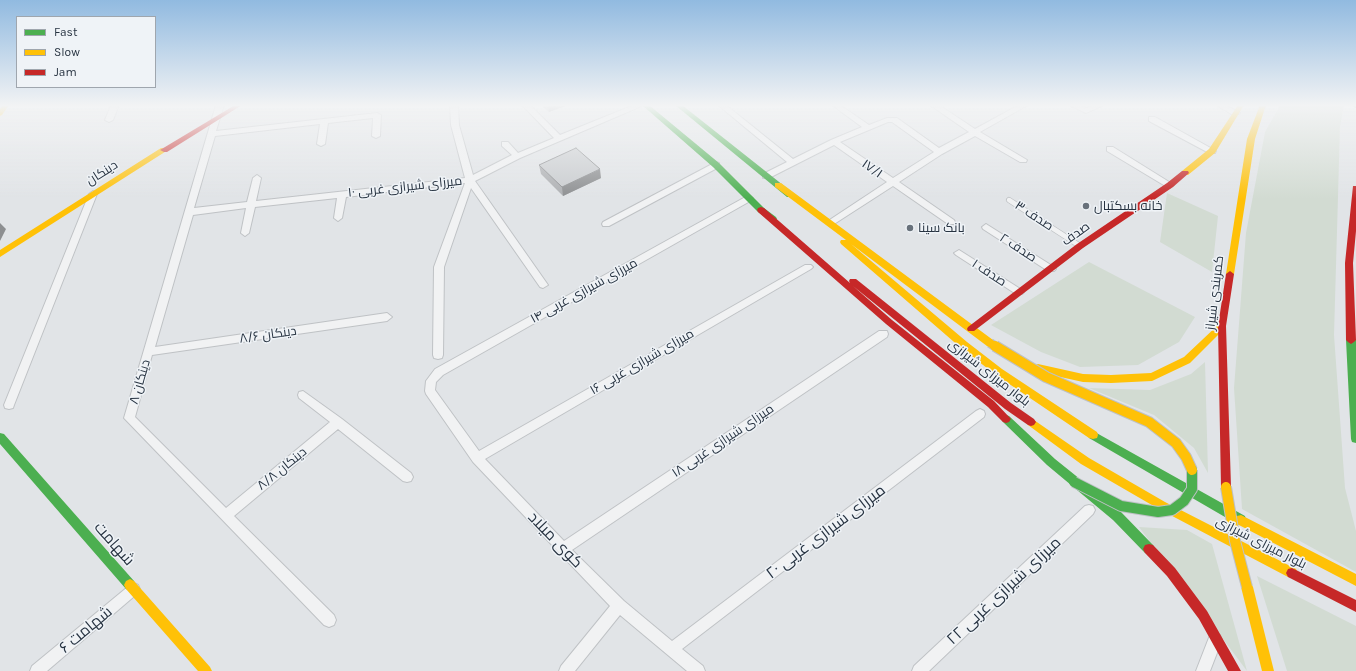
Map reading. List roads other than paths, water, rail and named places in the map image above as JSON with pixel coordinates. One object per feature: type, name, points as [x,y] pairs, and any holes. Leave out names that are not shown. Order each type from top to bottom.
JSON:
[{"type":"main road","name":"دینکان","points":[[0,254],[93,194],[188,136]]},
{"type":"main road","name":"بلوار میرزای شیرازی","points":[[682,136],[716,165],[761,210],[822,254],[1008,406],[1085,461],[1161,505],[1356,606]]},
{"type":"main road","name":"بلوار میرزای شیرازی","points":[[717,136],[778,185],[964,345],[1036,398],[1106,444],[1161,477],[1356,580]]},
{"type":"main road","name":"صدف","points":[[971,329],[1080,246],[1170,185],[1212,151],[1221,136]]},
{"type":"main road","name":"کمربندی شیراز","points":[[1252,136],[1222,326],[1226,487],[1235,541],[1268,671]]},
{"type":"main road","points":[[778,185],[831,223],[990,343],[1046,377],[1149,422],[1176,443],[1186,457],[1192,473],[1192,489],[1184,501],[1172,510],[1158,512],[1121,506],[1074,482]]},
{"type":"main road","points":[[1356,188],[1349,263],[1350,329],[1355,391],[1356,439]]},
{"type":"main road","points":[[761,210],[883,317],[991,404],[1051,462],[1117,516],[1172,572],[1203,615],[1235,671]]},
{"type":"main road","points":[[1349,263],[1356,255]]},
{"type":"main road","points":[[990,343],[1023,363],[1053,372],[1083,378],[1152,377],[1187,360],[1222,326]]},
{"type":"main road","name":"شهامت","points":[[0,437],[206,671]]},
{"type":"street","name":"۸ دینکان","points":[[211,136],[129,418],[329,620]]},
{"type":"street","points":[[320,144],[321,136]]},
{"type":"street","points":[[458,136],[470,180],[543,285]]},
{"type":"street","name":"۱۰ میرزای شیرازی غربی","points":[[189,212],[470,180],[517,156],[565,136]]},
{"type":"street","points":[[760,136],[793,163]]},
{"type":"street","points":[[766,176],[848,136]]},
{"type":"street","points":[[916,136],[939,152]]},
{"type":"street","points":[[831,223],[891,182],[939,152],[970,136]]},
{"type":"street","points":[[982,136],[1023,160]]},
{"type":"street","points":[[1184,136],[1212,151]]},
{"type":"street","name":"۱۷/۱","points":[[834,142],[950,222]]},
{"type":"street","points":[[505,144],[517,156]]},
{"type":"street","points":[[1110,148],[1170,185]]},
{"type":"street","points":[[606,224],[716,165]]},
{"type":"street","points":[[245,233],[257,178]]},
{"type":"street","points":[[438,355],[439,267],[470,180]]},
{"type":"street","points":[[9,405],[93,194]]},
{"type":"street","points":[[338,218],[342,194]]},
{"type":"street","name":"۱۴ میرزای شیرازی غربی","points":[[430,391],[431,381],[440,372],[749,198]]},
{"type":"street","name":"۲ صدف","points":[[986,227],[1051,269]]},
{"type":"street","name":"۱ صدف","points":[[959,253],[1019,292]]},
{"type":"street","name":"۱۶ میرزای شیرازی غربی","points":[[477,458],[808,267]]},
{"type":"street","name":"۸/۶ دینکان","points":[[148,352],[387,317]]},
{"type":"street","name":"۱۸ میرزای شیرازی غربی","points":[[563,549],[883,334]]},
{"type":"street","name":"کوی میلاد","points":[[430,391],[477,458],[563,549],[619,606],[698,671]]},
{"type":"street","points":[[303,395],[407,477]]},
{"type":"street","name":"۲۰ میرزای شیرازی غربی","points":[[672,649],[980,414]]},
{"type":"street","name":"۸/۸ دینکان","points":[[226,515],[338,422]]},
{"type":"street","name":"۲۲ میرزای شیرازی غربی","points":[[919,671],[1089,510]]},
{"type":"street","name":"۶ شهامت","points":[[37,671],[134,589]]},
{"type":"street","points":[[566,671],[619,606]]},
{"type":"street","points":[[1203,671],[1216,638]]},
{"type":"lane","name":"صدف ۳","points":[[1009,200],[1080,246]]},
{"type":"place","name":"خانه بسکتبال","points":[[1086,206]]},
{"type":"place","name":"بانک سینا","points":[[910,228]]}]
